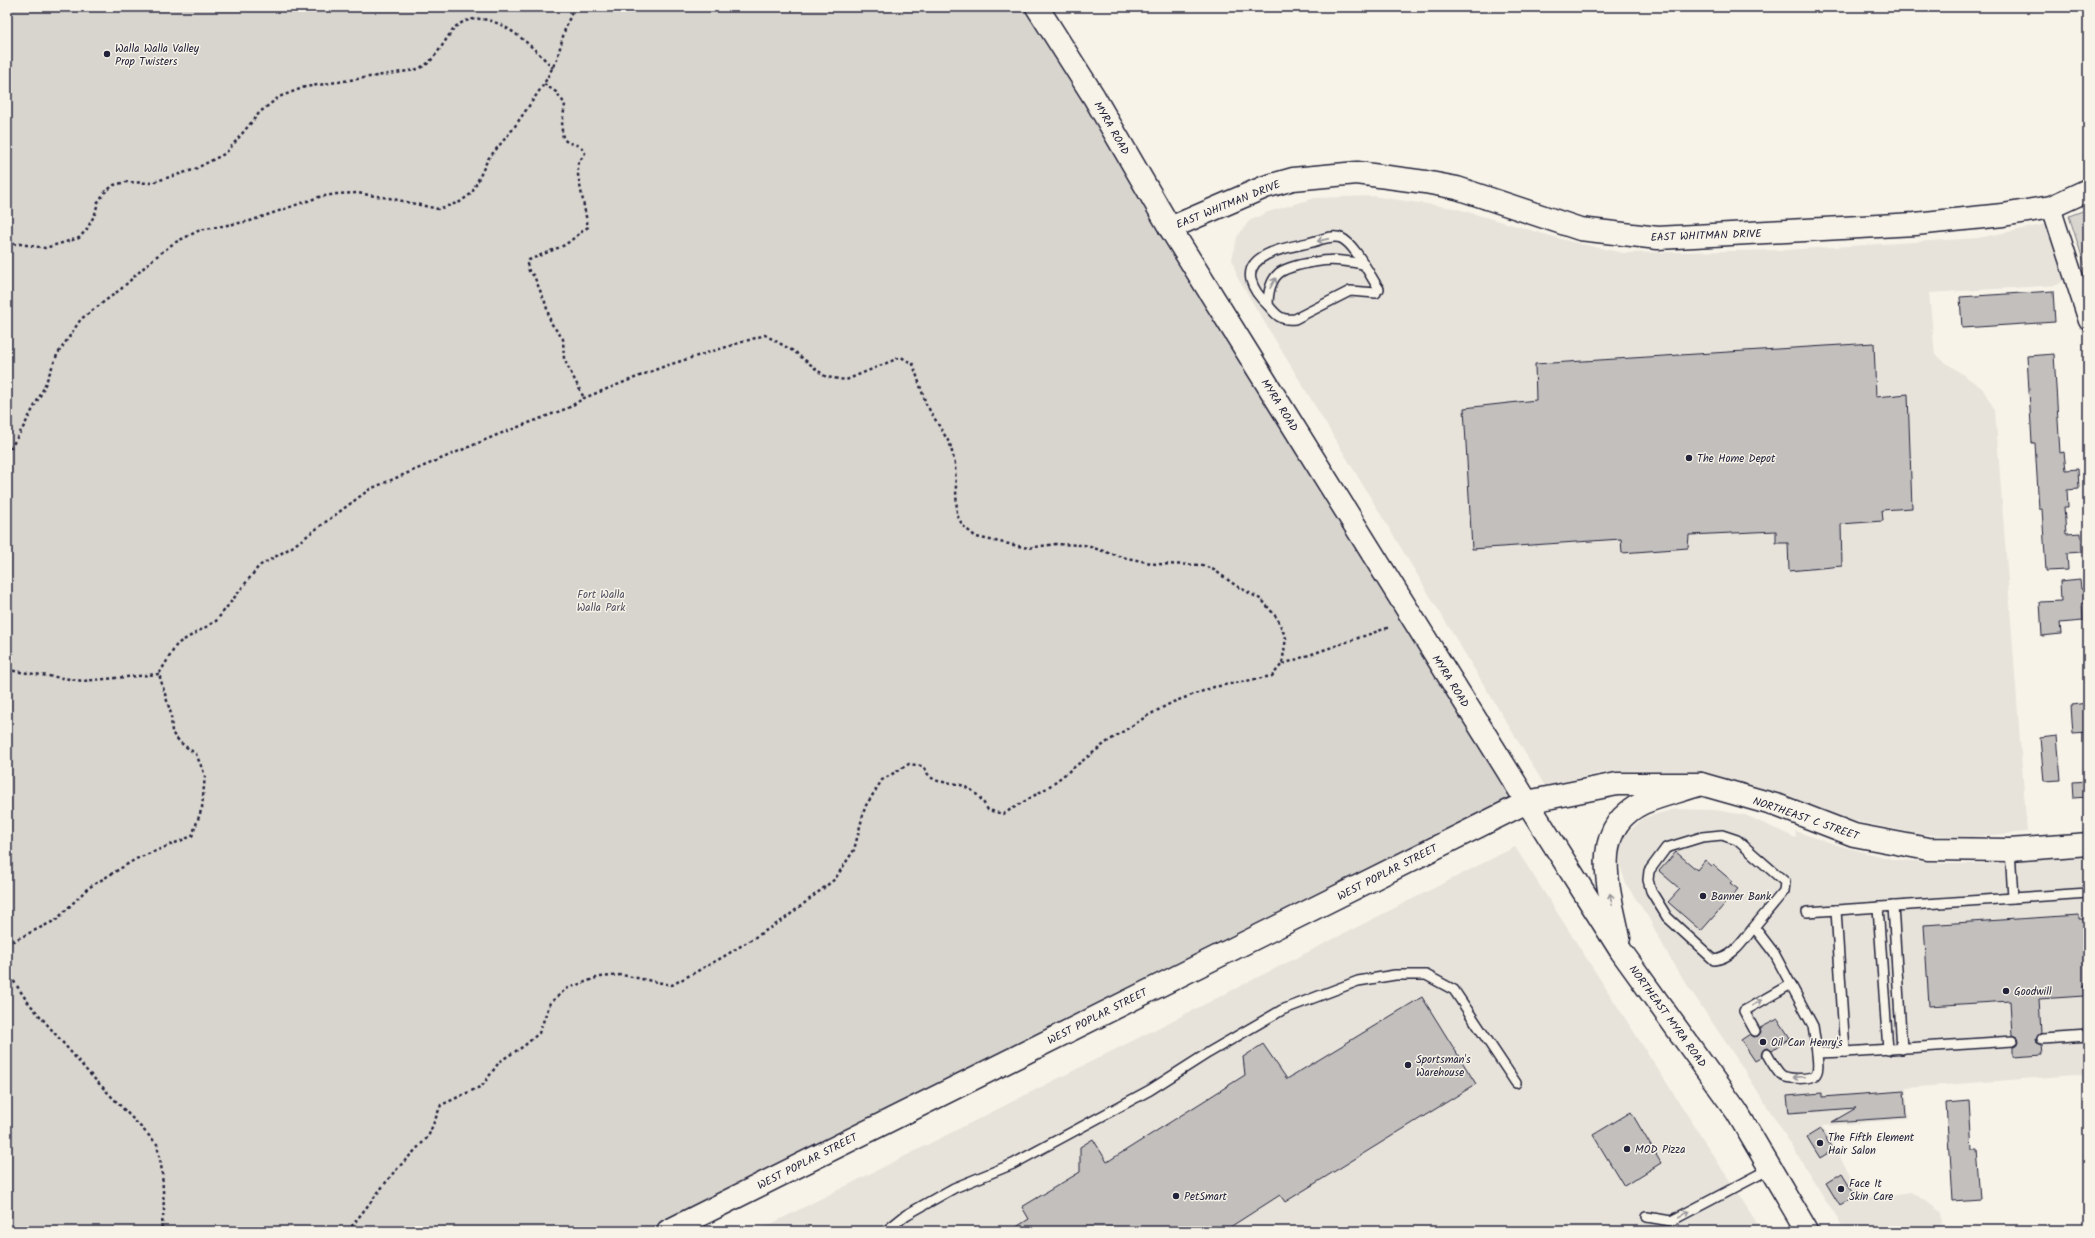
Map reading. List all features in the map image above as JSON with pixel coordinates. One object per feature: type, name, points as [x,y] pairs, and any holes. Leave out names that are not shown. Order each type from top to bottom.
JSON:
[{"type":"main road","name":"MYRA ROAD","points":[[1037,7],[1094,97],[1170,228],[1526,802]]},
{"type":"main road","name":"EAST WHITMAN DRIVE","points":[[1170,228],[1265,187],[1292,179],[1357,173],[1457,188],[1580,229],[1658,238],[1915,224],[2003,215],[2051,207],[2088,190]]},
{"type":"main road","name":"NORTHEAST C STREET","points":[[1526,802],[1617,784],[1701,784],[1779,806],[1854,836],[1928,850],[2010,850],[2088,844]]},
{"type":"main road","points":[[1622,951],[1605,869],[1608,841],[1624,815],[1643,803],[1701,784]]},
{"type":"main road","name":"NORTHEAST MYRA ROAD","points":[[1526,802],[1622,951],[1737,1112],[1807,1231]]},
{"type":"main road","name":"WEST POPLAR STREET","points":[[668,1231],[1526,802]]},
{"type":"street","points":[[2051,207],[2088,321]]},
{"type":"lane","points":[[1335,237],[1349,243],[1362,264],[1378,291],[1350,291],[1295,319],[1286,321],[1277,316],[1260,298],[1250,276],[1253,268],[1261,258],[1274,250],[1335,237]]},
{"type":"lane","points":[[1268,305],[1268,292],[1272,283],[1279,273],[1292,267],[1324,259],[1362,264]]},
{"type":"lane","points":[[1722,835],[1737,840],[1785,882],[1784,891],[1754,927],[1731,955],[1722,959],[1714,960],[1667,917],[1651,891],[1648,880],[1649,871],[1666,848],[1687,841],[1722,835]]},
{"type":"lane","points":[[2010,850],[2013,898]]},
{"type":"lane","points":[[1807,912],[2088,893]]},
{"type":"lane","points":[[1893,906],[1902,1049]]},
{"type":"lane","points":[[1878,907],[1888,1050]]},
{"type":"lane","points":[[1836,910],[1846,1052]]},
{"type":"lane","points":[[1754,927],[1774,953],[1813,1026],[1818,1070],[1815,1074],[1809,1077],[1789,1078],[1782,1076],[1767,1054]]},
{"type":"lane","points":[[886,1231],[906,1215],[954,1188],[1013,1164],[1150,1090],[1208,1053],[1282,1010],[1358,981],[1395,975],[1426,975],[1454,990],[1516,1083]]},
{"type":"lane","points":[[1755,1031],[1744,1011],[1791,984]]},
{"type":"lane","points":[[2042,1039],[2088,1036]]},
{"type":"lane","points":[[1817,1053],[2013,1042]]},
{"type":"lane","points":[[1647,1217],[1671,1221],[1770,1169]]},
{"type":"path","points":[[7,454],[42,392],[57,355],[82,319],[121,289],[153,259],[174,243],[200,230],[250,221],[319,197],[336,194],[357,193],[389,198],[438,209],[460,202],[472,193],[488,159],[513,129],[544,84],[553,68],[563,41],[565,29],[574,7]]},
{"type":"path","points":[[7,244],[21,244],[46,248],[78,238],[87,229],[95,214],[98,202],[114,185],[126,182],[150,183],[193,170],[226,153],[269,104],[305,87],[415,70],[428,63],[460,20],[467,16]]},
{"type":"path","points":[[509,24],[553,68]]},
{"type":"path","points":[[544,84],[556,92],[565,104],[562,130],[564,139],[568,143],[578,144],[583,148],[585,153],[578,164],[578,175],[588,227],[565,245],[528,260],[527,264],[529,271],[534,276],[546,302],[551,323],[563,339],[564,359],[584,398]]},
{"type":"path","points":[[7,944],[56,920],[88,888],[136,858],[192,836],[202,808],[205,775],[196,754],[181,743],[172,733],[171,714],[159,674],[177,644],[216,621],[258,566],[292,547],[370,489],[497,435],[568,408],[584,398],[665,366],[765,335],[795,352],[826,377],[846,380],[901,357],[913,364],[926,404],[950,444],[955,464],[957,515],[963,526],[976,537],[1028,548],[1056,544],[1084,545],[1122,557],[1156,564],[1202,565],[1214,570],[1235,585],[1262,600],[1277,618],[1286,638],[1282,664],[1272,676],[1214,687],[1173,702],[1147,716],[1107,742],[1047,788],[1003,814],[988,810],[980,796],[970,788],[961,784],[944,782],[932,778],[922,766],[909,764],[882,780],[865,807],[854,850],[835,879],[783,920],[723,957],[672,984],[622,975],[599,977],[566,989],[550,1003],[539,1033],[524,1046],[500,1061],[482,1086],[442,1105],[428,1137],[394,1172],[348,1231]]},
{"type":"path","points":[[1282,664],[1390,627]]},
{"type":"path","points":[[7,670],[83,681],[159,674]]},
{"type":"path","points":[[7,971],[27,1001],[88,1072],[157,1144],[164,1210],[161,1231]]},
{"type":"shaded area","points":[[1372,196],[1454,208],[1568,241],[1623,253],[1785,250],[1978,238],[2052,223],[2069,277],[2057,285],[1929,293],[1935,355],[1982,388],[1995,410],[2027,832],[1971,837],[1919,834],[1845,819],[1756,787],[1703,774],[1639,770],[1601,773],[1545,786],[1237,277],[1232,259],[1237,237],[1249,221],[1268,212],[1315,198]]},
{"type":"shaded area","points":[[1675,809],[1715,810],[1745,815],[1796,838],[1795,831],[1844,847],[1892,859],[1948,864],[1998,863],[2088,856],[2088,1074],[1906,1088],[1908,1119],[1822,1126],[1864,1199],[1912,1192],[1941,1212],[1942,1226],[1914,1231],[1845,1231],[1745,1071],[1673,964],[1648,917],[1626,884],[1620,865],[1621,839],[1643,818]]},
{"type":"shaded area","points":[[1515,847],[1762,1231],[757,1231]]},
{"type":"green space","name":"Fort Walla Walla Park","points":[[7,7],[1037,7],[1527,802],[668,1231],[7,1231]]},
{"type":"green space","points":[[2088,209],[2088,265],[2085,266],[2069,216]]},
{"type":"building","points":[[2053,291],[2055,322],[1962,328],[1960,297]]},
{"type":"building","name":"The Home Depot","points":[[1874,343],[1876,397],[1908,394],[1912,508],[1882,510],[1883,521],[1841,524],[1842,566],[1789,571],[1788,543],[1776,543],[1776,531],[1689,535],[1688,548],[1622,553],[1621,539],[1472,549],[1464,408],[1536,400],[1535,364]]},
{"type":"building","points":[[2054,354],[2060,453],[2064,452],[2066,470],[2078,469],[2079,489],[2067,490],[2068,507],[2064,507],[2066,534],[2081,533],[2082,552],[2067,553],[2068,570],[2046,571],[2042,509],[2039,509],[2035,443],[2032,443],[2027,356]]},
{"type":"building","points":[[2080,579],[2081,589],[2086,589],[2086,603],[2082,603],[2083,621],[2060,623],[2061,634],[2042,636],[2040,602],[2061,601],[2060,581]]},
{"type":"building","points":[[2087,703],[2088,733],[2073,734],[2071,705]]},
{"type":"building","points":[[2057,736],[2061,780],[2044,781],[2040,738]]},
{"type":"building","points":[[2088,781],[2088,797],[2073,798],[2072,782]]},
{"type":"building","name":"Banner Bank","points":[[1676,852],[1697,870],[1705,860],[1732,881],[1730,883],[1738,889],[1701,931],[1668,902],[1680,889],[1659,871]]},
{"type":"building","name":"Goodwill","points":[[2079,915],[2079,919],[2088,919],[2088,985],[2083,985],[2084,996],[2039,999],[2041,1033],[2036,1039],[2037,1043],[2042,1045],[2043,1055],[2013,1057],[2013,1047],[2017,1046],[2019,1041],[2018,1037],[2012,1035],[2010,1001],[1929,1006],[1924,925]]},
{"type":"building","points":[[1422,997],[1476,1084],[1285,1202],[1280,1195],[1224,1231],[1010,1231],[1029,1219],[1022,1207],[1080,1172],[1080,1147],[1093,1139],[1107,1162],[1245,1075],[1243,1057],[1263,1044],[1287,1079]]},
{"type":"building","name":"Oil Can Henry's","points":[[1778,1019],[1790,1038],[1772,1051],[1767,1048],[1764,1049],[1761,1054],[1762,1057],[1755,1061],[1741,1040],[1750,1034],[1754,1037],[1758,1036],[1761,1032],[1760,1028]]},
{"type":"building","points":[[1904,1091],[1906,1117],[1832,1122],[1856,1108],[1789,1113],[1787,1096],[1822,1093],[1822,1097]]},
{"type":"building","points":[[1969,1101],[1972,1151],[1977,1151],[1981,1199],[1952,1201],[1946,1103]]},
{"type":"building","name":"MOD Pizza","points":[[1631,1112],[1661,1163],[1624,1186],[1593,1135]]},
{"type":"building","name":"The Fifth Element Hair Salon","points":[[1820,1129],[1833,1150],[1820,1158],[1807,1137]]},
{"type":"building","name":"Face It Skin Care","points":[[1842,1173],[1856,1196],[1840,1206],[1826,1183]]},
{"type":"place","name":"Walla Walla Valley Prop Twisters","points":[[107,54]]},
{"type":"place","name":"The Home Depot","points":[[1689,458]]},
{"type":"place","name":"Banner Bank","points":[[1703,896]]},
{"type":"place","name":"Goodwill","points":[[2006,991]]},
{"type":"place","name":"Oil Can Henry's","points":[[1763,1042]]},
{"type":"place","name":"Sportsman's Warehouse","points":[[1408,1065]]},
{"type":"place","name":"The Fifth Element Hair Salon","points":[[1820,1143]]},
{"type":"place","name":"MOD Pizza","points":[[1627,1149]]},
{"type":"place","name":"Face It Skin Care","points":[[1841,1189]]},
{"type":"place","name":"PetSmart","points":[[1176,1196]]}]
